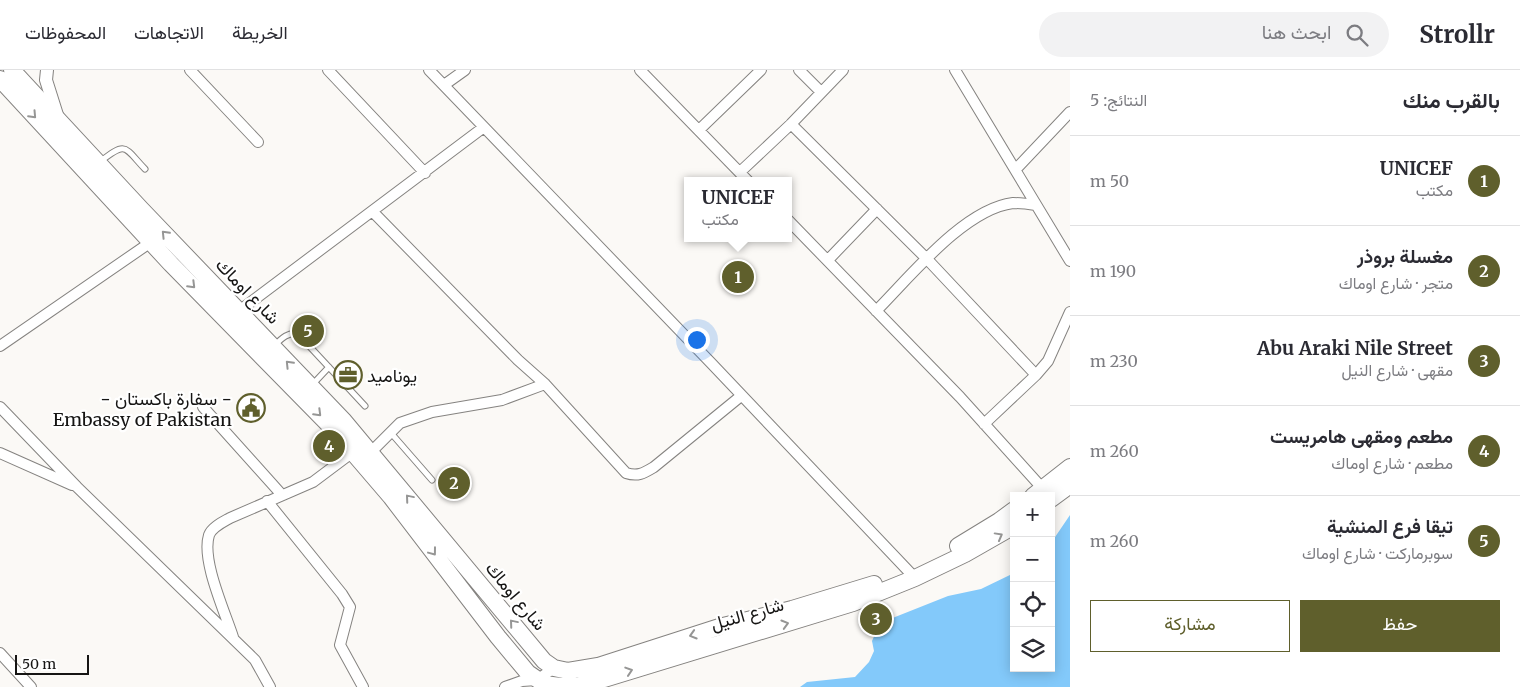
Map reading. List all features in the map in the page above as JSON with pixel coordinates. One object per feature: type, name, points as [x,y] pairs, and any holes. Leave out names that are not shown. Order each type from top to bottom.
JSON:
[{"type":"main road","name":"شارع اوماك","points":[[12,70],[344,421],[549,664]]},
{"type":"main road","name":"شارع اوماك","points":[[0,79],[171,264],[353,452],[391,497],[498,637],[528,673],[537,680]]},
{"type":"main road","points":[[171,264],[183,252]]},
{"type":"main road","points":[[1045,492],[1070,467]]},
{"type":"main road","points":[[1050,492],[1070,485]]},
{"type":"main road","name":"شارع النيل","points":[[537,680],[544,684],[578,686],[853,603],[912,574],[1010,513]]},
{"type":"main road","name":"شارع النيل","points":[[549,664],[562,670],[575,671],[598,666],[720,628],[912,574],[966,554],[1010,528]]},
{"type":"street","points":[[47,70],[46,80],[59,119]]},
{"type":"street","points":[[190,70],[258,142]]},
{"type":"street","points":[[328,70],[425,173]]},
{"type":"street","points":[[428,70],[912,574]]},
{"type":"street","points":[[444,85],[465,70]]},
{"type":"street","points":[[640,70],[744,177]]},
{"type":"street","points":[[699,130],[762,70]]},
{"type":"street","points":[[799,70],[821,92]]},
{"type":"street","points":[[740,172],[791,124],[843,70]]},
{"type":"street","points":[[955,70],[1070,261]]},
{"type":"street","points":[[1016,169],[1070,112]]},
{"type":"street","points":[[791,124],[927,259],[1036,375]]},
{"type":"street","points":[[239,311],[484,127]]},
{"type":"street","points":[[876,311],[950,236],[975,216],[1013,203],[1036,205]]},
{"type":"street","points":[[828,260],[877,209]]},
{"type":"street","points":[[372,212],[518,360],[545,384],[626,473],[634,476],[654,468],[741,396]]},
{"type":"street","points":[[792,224],[960,397],[1040,492]]},
{"type":"street","points":[[0,346],[151,242]]},
{"type":"street","points":[[984,424],[1036,375],[1048,361],[1070,312]]},
{"type":"street","points":[[371,452],[400,422],[432,412],[502,400],[545,384]]},
{"type":"street","points":[[0,407],[77,487],[255,660],[270,687]]},
{"type":"street","points":[[204,407],[282,495]]},
{"type":"street","points":[[234,640],[210,570],[207,546],[209,533],[218,524],[230,518],[313,482],[353,452]]},
{"type":"street","points":[[0,454],[77,487]]},
{"type":"street","points":[[267,502],[342,594],[350,608],[340,645],[363,687]]},
{"type":"street","points":[[0,653],[31,687]]},
{"type":"street","points":[[505,687],[522,681],[537,680],[549,664]]},
{"type":"lane","points":[[98,163],[116,149],[122,148],[127,150],[145,169]]},
{"type":"lane","points":[[273,347],[287,334],[298,334],[365,406]]},
{"type":"lane","points":[[311,386],[329,367]]},
{"type":"lane","points":[[390,432],[432,480]]},
{"type":"water","points":[[1070,515],[1070,687],[800,687],[807,682],[855,677],[869,662],[874,651],[872,641],[880,623],[948,596],[981,589],[1010,575],[1010,672],[1055,672],[1055,537]]},
{"type":"place","name":"UNICEF","points":[[738,277]]},
{"type":"place","name":"تيقا فرع المنشية","points":[[308,331]]},
{"type":"place","name":"يوناميد","points":[[348,375]]},
{"type":"place","name":"- سفارة باكستان - Embassy of Pakistan","points":[[251,408]]},
{"type":"place","name":"مطعم ومقهى هامريست","points":[[329,446]]},
{"type":"place","name":"مغسلة بروذر","points":[[454,483]]},
{"type":"place","name":"Abu Araki Nile Street","points":[[876,619]]}]
